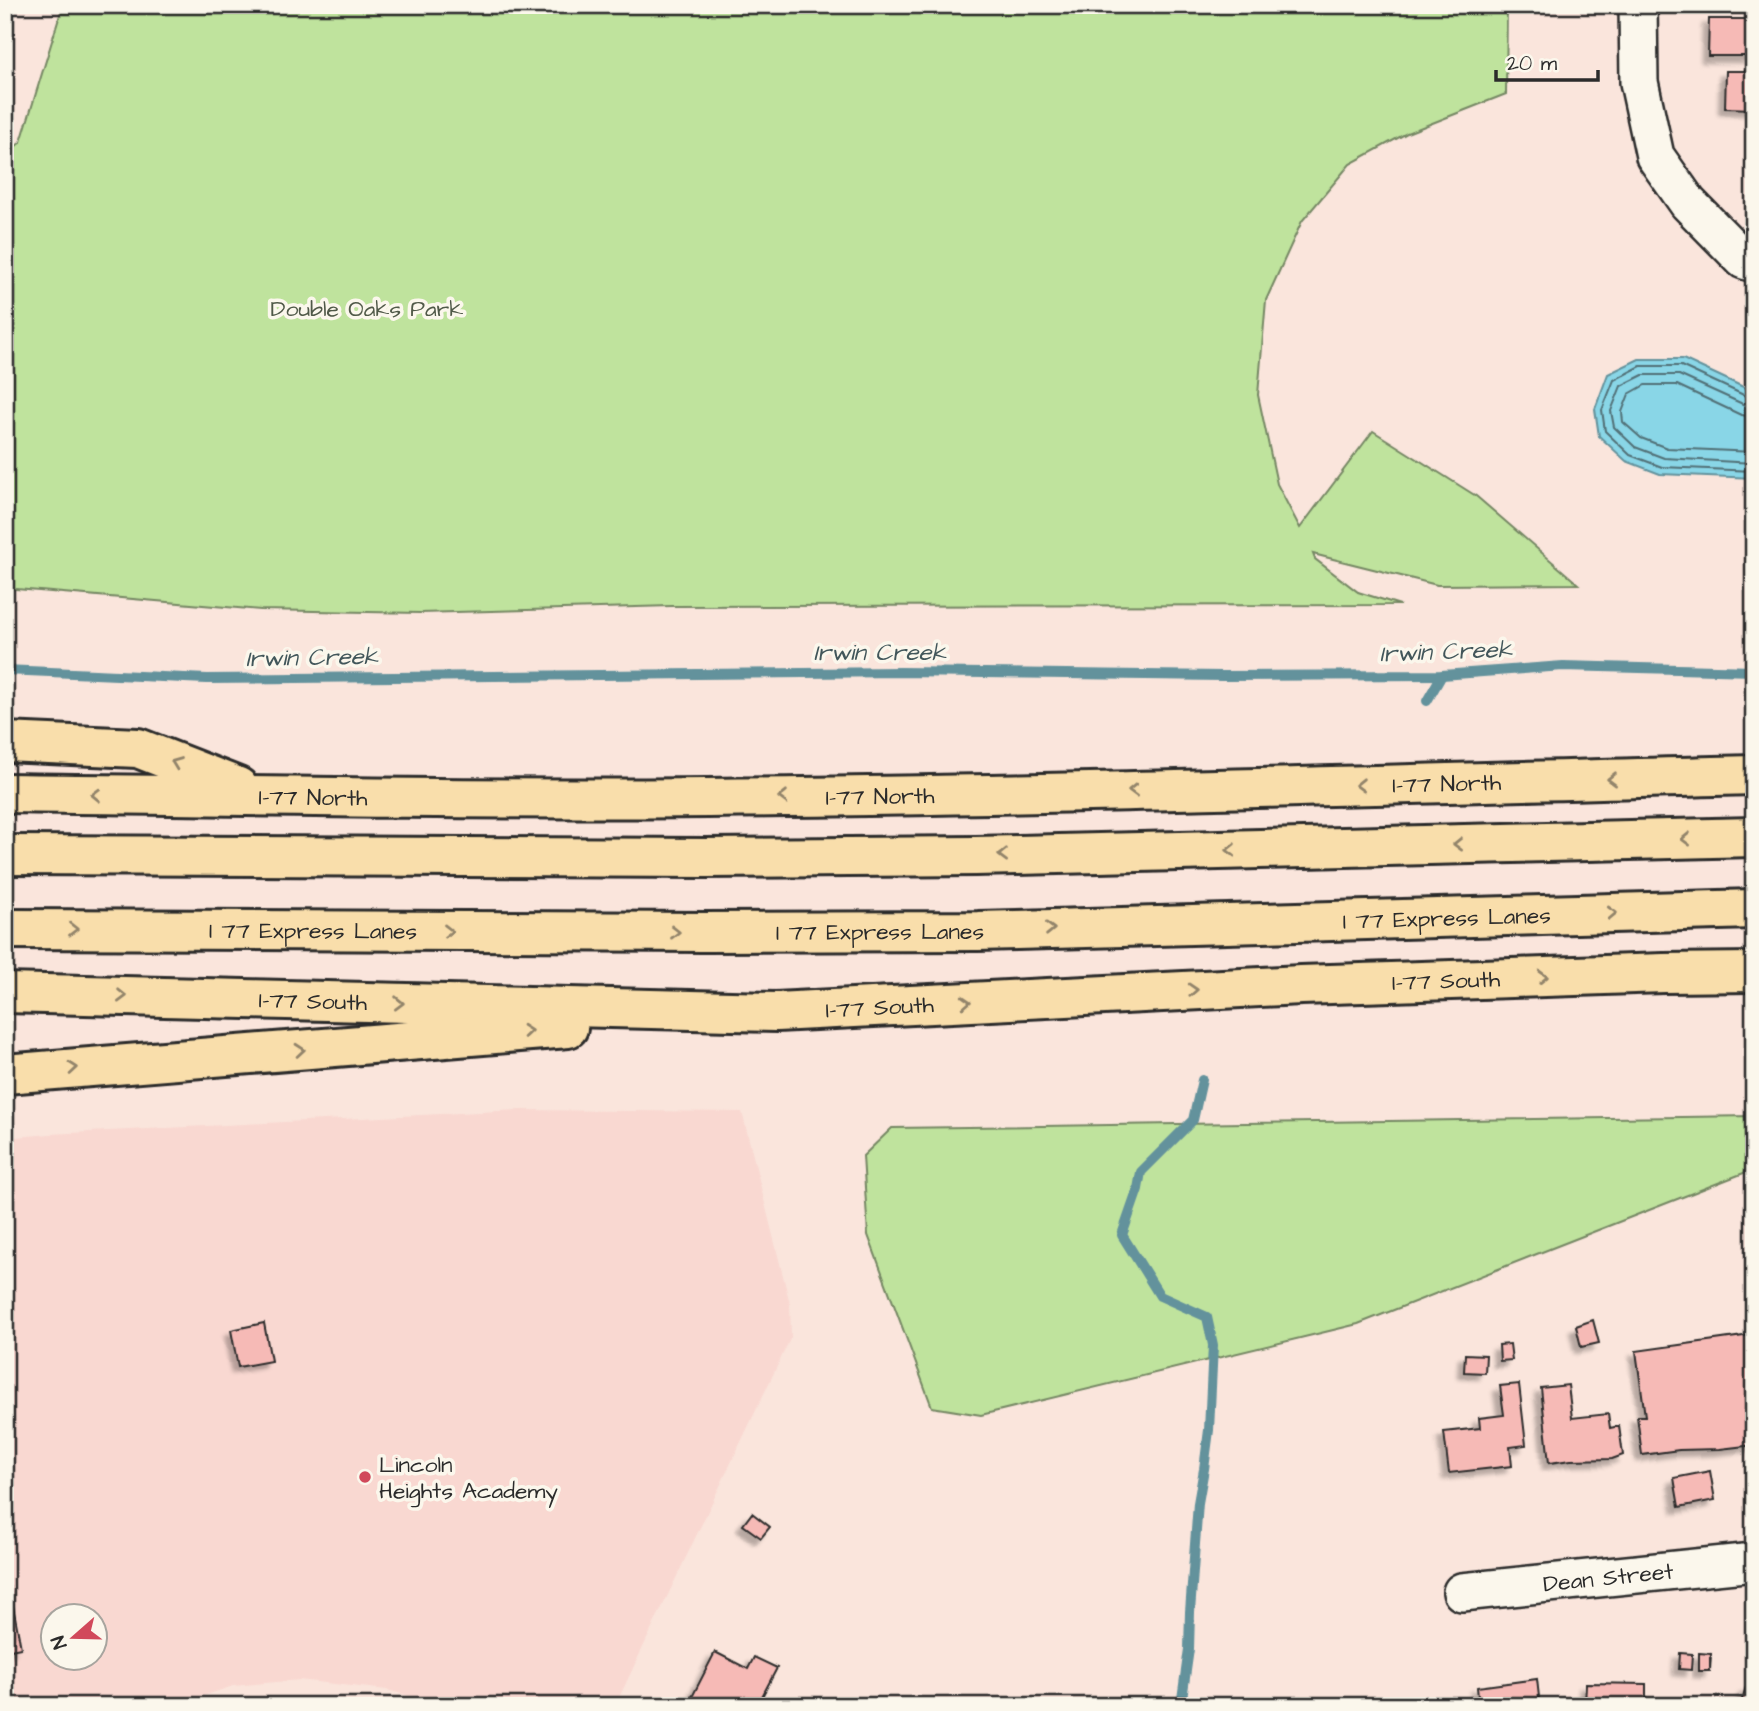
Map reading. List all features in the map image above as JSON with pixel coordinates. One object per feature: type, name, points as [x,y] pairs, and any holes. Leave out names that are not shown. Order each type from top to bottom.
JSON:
[{"type":"highway","points":[[5,741],[138,748],[263,797]]},
{"type":"highway","name":"I-77 North","points":[[5,793],[263,797],[705,798],[1754,775]]},
{"type":"highway","points":[[5,855],[705,858],[949,856],[1754,837]]},
{"type":"highway","name":"I 77 Express Lanes","points":[[5,929],[978,931],[1754,909]]},
{"type":"highway","name":"I-77 South","points":[[5,993],[776,1012],[1301,985],[1754,972]]},
{"type":"highway","points":[[5,1073],[776,1012]]},
{"type":"street","points":[[1638,5],[1639,82],[1656,156],[1688,203],[1744,260],[1754,264]]},
{"type":"street","name":"Dean Street","points":[[1462,1591],[1754,1562]]},
{"type":"shaded area","name":"Lincoln Heights Academy","points":[[519,1110],[742,1112],[790,1304],[791,1337],[615,1706],[446,1706],[387,1690],[299,1680],[233,1686],[173,1706],[5,1706],[5,1138]]},
{"type":"green space","name":"Double Oaks Park","points":[[63,5],[1507,5],[1506,94],[1407,133],[1350,164],[1302,221],[1266,300],[1258,395],[1277,484],[1300,528],[1373,431],[1476,496],[1578,584],[1437,585],[1313,554],[1315,559],[1358,592],[1400,605],[672,606],[420,613],[261,610],[5,588],[5,155],[21,142]]},
{"type":"green space","points":[[1754,1116],[1754,1169],[1358,1324],[981,1415],[932,1407],[868,1235],[863,1156],[892,1128]]},
{"type":"water","points":[[1639,359],[1683,359],[1754,392],[1754,478],[1660,474],[1626,461],[1599,436],[1595,409],[1608,374]]},
{"type":"building","points":[[1709,19],[1754,19],[1754,56],[1708,56]]},
{"type":"building","points":[[1726,71],[1754,71],[1754,109],[1725,108]]},
{"type":"building","points":[[1593,1320],[1599,1343],[1581,1347],[1576,1326]]},
{"type":"building","points":[[264,1323],[271,1361],[238,1367],[231,1330]]},
{"type":"building","points":[[1751,1335],[1754,1354],[1754,1445],[1642,1455],[1637,1416],[1645,1416],[1636,1351]]},
{"type":"building","points":[[1510,1344],[1512,1360],[1500,1361],[1499,1345]]},
{"type":"building","points":[[1465,1354],[1486,1355],[1485,1373],[1464,1372]]},
{"type":"building","points":[[1519,1384],[1526,1445],[1510,1447],[1512,1466],[1449,1473],[1444,1432],[1480,1428],[1479,1418],[1504,1415],[1500,1386]]},
{"type":"building","points":[[1568,1385],[1572,1418],[1608,1414],[1610,1428],[1619,1426],[1623,1455],[1612,1459],[1549,1463],[1541,1388]]},
{"type":"building","points":[[1710,1471],[1715,1500],[1679,1507],[1674,1478]]},
{"type":"building","points":[[752,1513],[770,1527],[761,1538],[743,1525]]},
{"type":"building","points":[[5,1564],[21,1648],[5,1651]]},
{"type":"building","points":[[715,1652],[748,1669],[754,1657],[777,1668],[757,1706],[708,1706],[692,1697]]},
{"type":"building","points":[[1680,1653],[1692,1654],[1691,1670],[1679,1669]]},
{"type":"building","points":[[1699,1653],[1711,1654],[1710,1671],[1699,1671]]},
{"type":"building","points":[[1537,1679],[1540,1706],[1479,1706],[1477,1687]]},
{"type":"building","points":[[1586,1683],[1646,1684],[1646,1706],[1585,1706]]},
{"type":"building","points":[[1746,1687],[1754,1687],[1754,1706],[1740,1706]]},
{"type":"waterway","name":"Irwin Creek","points":[[5,670],[207,679],[900,672],[1223,676],[1442,675],[1563,666],[1754,671]]},
{"type":"waterway","points":[[1427,701],[1442,675]]},
{"type":"waterway","points":[[1181,1706],[1189,1649],[1198,1503],[1209,1430],[1213,1345],[1207,1317],[1160,1296],[1122,1235],[1141,1172],[1193,1120],[1202,1080]]},
{"type":"place","name":"Lincoln Heights Academy","points":[[365,1477]]}]
